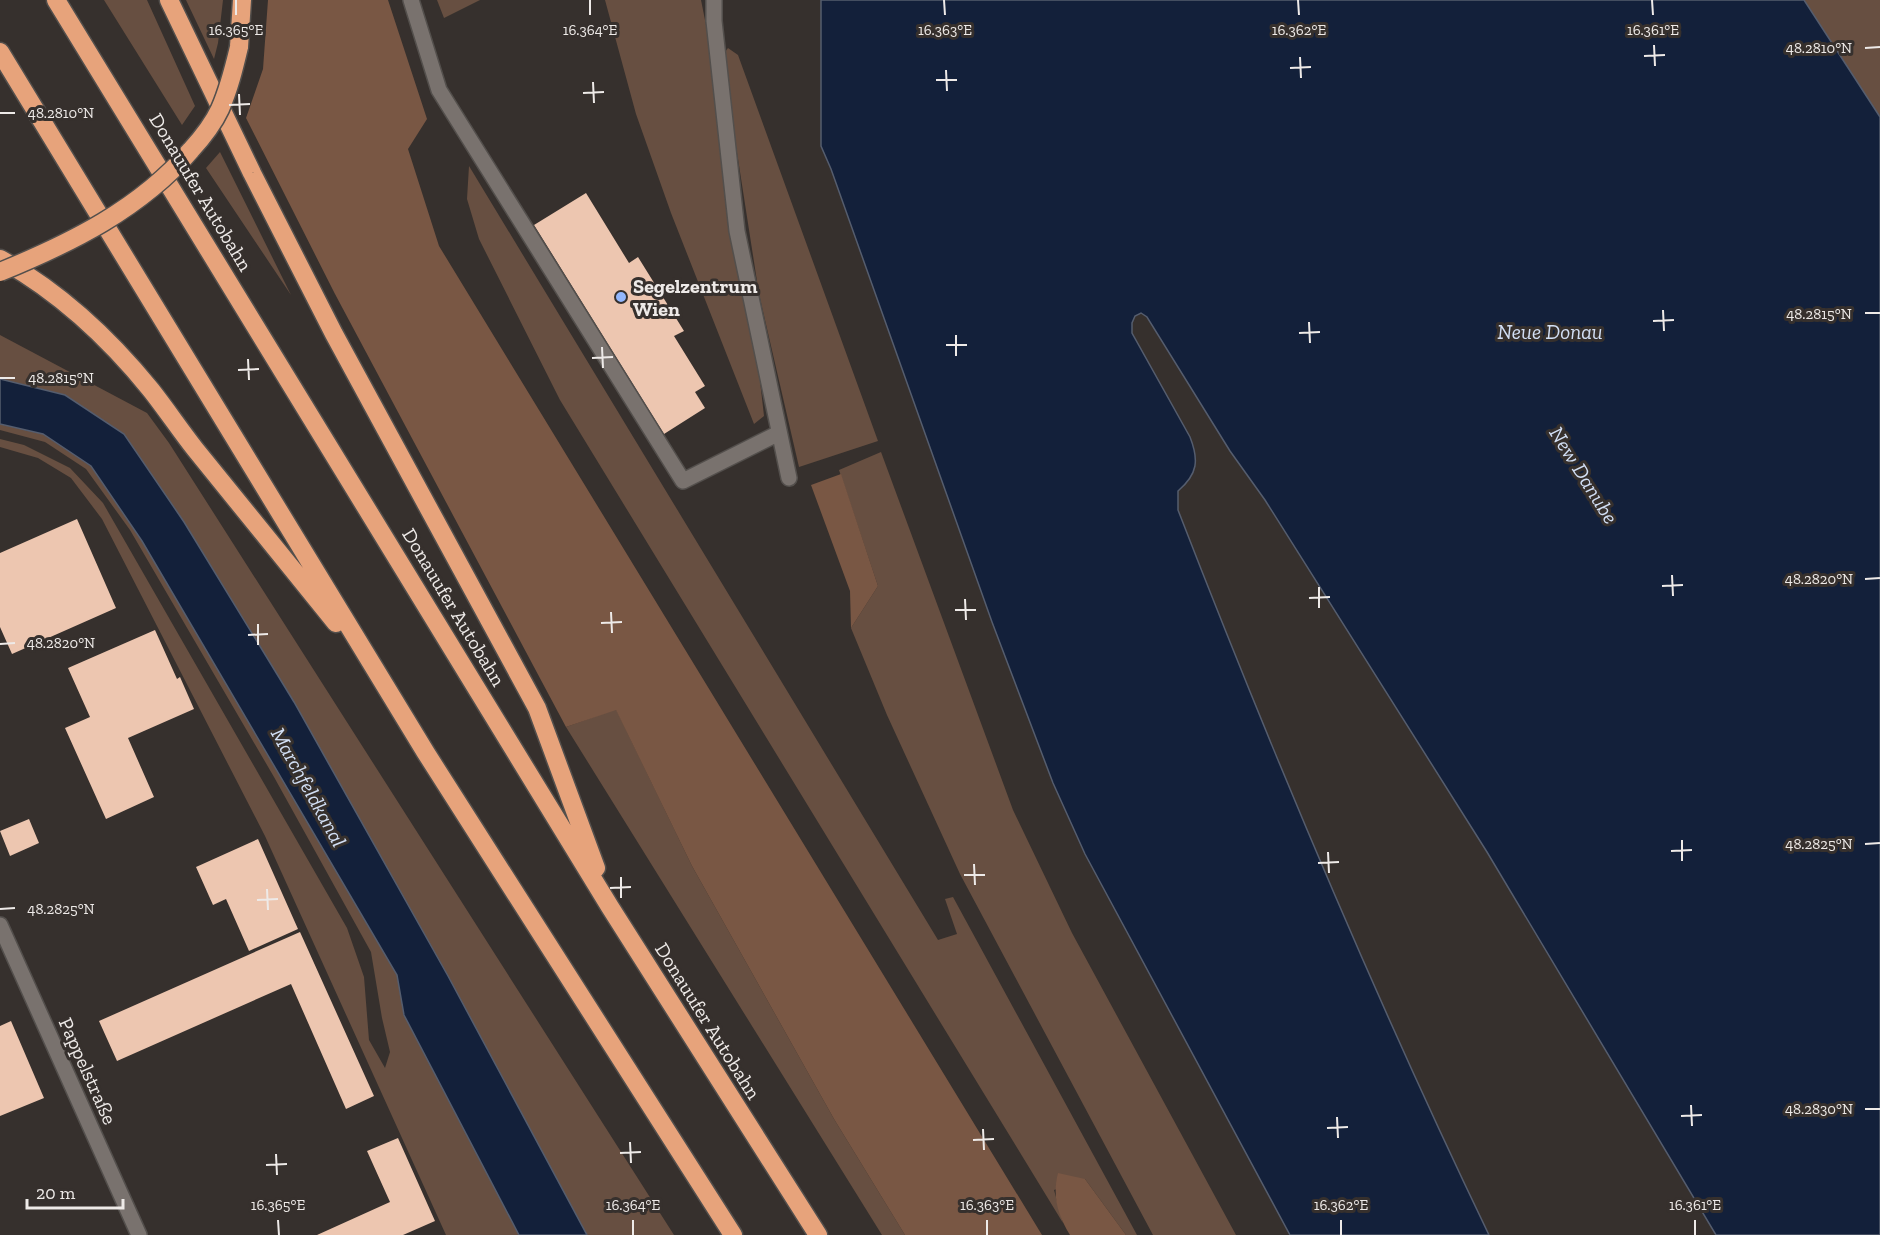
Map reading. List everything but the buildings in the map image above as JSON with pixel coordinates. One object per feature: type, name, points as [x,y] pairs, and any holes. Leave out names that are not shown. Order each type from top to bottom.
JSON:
[{"type":"highway","name":"Donauufer Autobahn","points":[[56,0],[610,907],[818,1235]]},
{"type":"highway","points":[[169,0],[252,173],[334,334],[537,708],[610,907]]},
{"type":"highway","points":[[0,272],[38,257],[86,233],[120,212],[152,190],[202,138],[219,111],[231,81],[239,48],[242,0]]},
{"type":"highway","points":[[0,52],[426,753],[733,1235]]},
{"type":"highway","points":[[0,259],[75,309],[105,338],[151,390],[193,447],[381,679]]},
{"type":"street","points":[[411,0],[439,90],[683,481],[779,433]]},
{"type":"street","points":[[714,0],[714,21],[737,231],[789,478]]},
{"type":"street","name":"Pappelstraße","points":[[0,925],[139,1235]]},
{"type":"shaded area","points":[[104,0],[147,0],[195,106],[182,125]]},
{"type":"shaded area","points":[[186,0],[223,0],[214,59]]},
{"type":"shaded area","points":[[268,0],[388,0],[427,119],[408,149],[439,246],[1042,1235],[905,1235],[834,1119],[692,866],[616,710],[566,727],[335,294],[246,118],[263,69]]},
{"type":"shaded area","points":[[437,0],[480,0],[444,18]]},
{"type":"shaded area","points":[[605,0],[701,0],[707,30],[728,226],[758,363],[764,416],[754,424],[671,213],[636,114]]},
{"type":"shaded area","points":[[1804,0],[1880,0],[1880,117]]},
{"type":"shaded area","points":[[728,48],[738,55],[878,441],[799,467],[759,294],[722,56]]},
{"type":"shaded area","points":[[220,152],[291,295],[206,168]]},
{"type":"shaded area","points":[[469,166],[938,940],[957,934],[945,899],[953,897],[1137,1235],[1126,1235],[1085,1179],[1054,1190],[1063,1223],[560,400],[479,239],[467,199]]},
{"type":"shaded area","points":[[0,335],[147,413],[169,443],[674,1235],[587,1235],[448,976],[294,702],[184,522],[124,434],[65,395],[0,379]]},
{"type":"shaded area","points":[[0,424],[43,434],[91,466],[142,541],[397,975],[404,1015],[519,1235],[446,1235],[265,836],[102,519],[71,478],[38,458],[0,447],[0,439],[24,445],[70,468],[103,503],[347,928],[364,977],[369,1040],[385,1068],[390,1052],[371,952],[274,777],[130,530],[86,469],[45,442],[0,430]]},
{"type":"shaded area","points":[[881,452],[1013,810],[1072,933],[1236,1235],[1153,1235],[960,874],[887,715],[851,628],[878,586],[839,470]]},
{"type":"shaded area","points":[[841,474],[878,586],[851,628],[850,591],[811,485]]},
{"type":"shaded area","points":[[616,709],[692,866],[834,1119],[905,1235],[882,1235],[566,727]]},
{"type":"shaded area","points":[[1058,1173],[1085,1179],[1126,1235],[1070,1235],[1057,1206]]},
{"type":"water","name":"Neue Donau","points":[[821,0],[1804,0],[1880,117],[1880,1235],[1716,1235],[1487,852],[1265,500],[1230,451],[1147,317],[1141,313],[1135,316],[1132,333],[1190,437],[1195,453],[1193,473],[1178,491],[1178,510],[1326,876],[1489,1235],[1290,1235],[1085,854],[1053,783],[992,622],[821,146]]},
{"type":"water","name":"Marchfeldkanal","points":[[0,379],[65,395],[124,434],[184,522],[294,702],[448,976],[587,1235],[519,1235],[404,1015],[397,975],[142,541],[91,466],[43,434],[0,424]]},
{"type":"place","name":"Segelzentrum Wien","points":[[621,297]]},
{"type":"water label","name":"New Danube","points":[[1584,475]]}]
